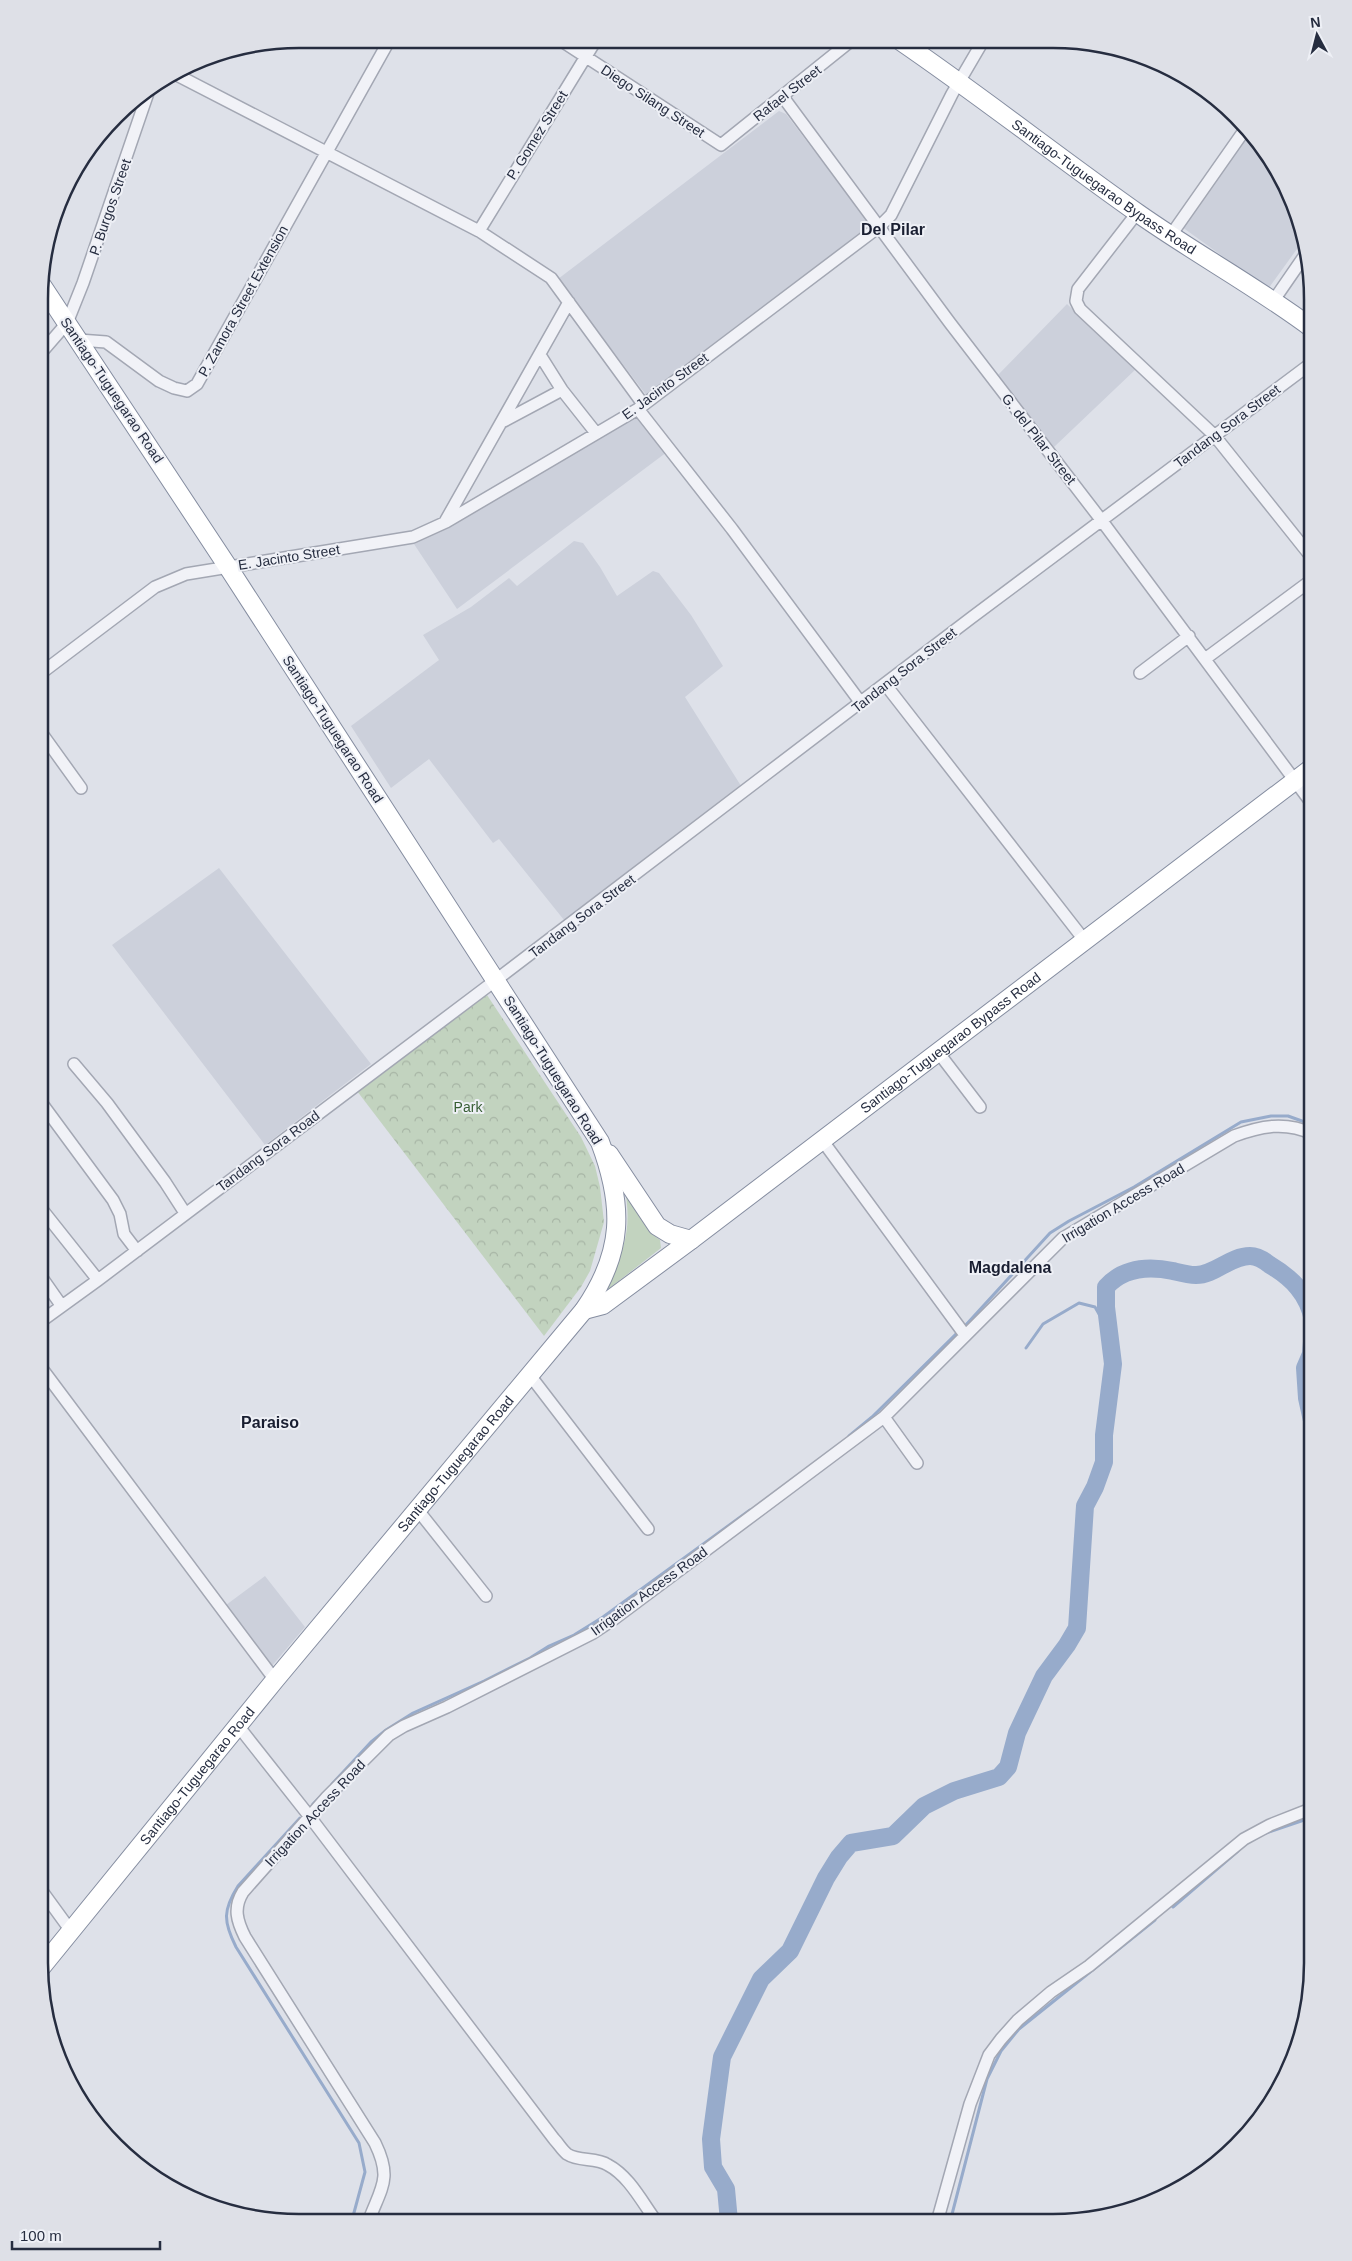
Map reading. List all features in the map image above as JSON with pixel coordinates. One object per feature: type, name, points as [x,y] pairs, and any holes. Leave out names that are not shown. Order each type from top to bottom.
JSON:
[{"type":"highway","name":"Santiago-Tuguegarao Bypass Road","points":[[910,48],[960,82],[1137,213],[1274,300],[1304,322]]},
{"type":"highway","name":"Santiago-Tuguegarao Road","points":[[47,293],[228,567],[600,1142],[609,1166],[618,1214],[607,1267],[584,1310],[275,1680],[47,1959]]},
{"type":"highway","name":"Santiago-Tuguegarao Bypass Road","points":[[584,1310],[603,1305],[691,1240],[1304,774]]},
{"type":"highway","points":[[600,1142],[622,1171],[639,1202],[657,1226],[670,1234],[691,1240]]},
{"type":"street","name":"P. Zamora Street Extension","points":[[79,340],[106,342],[159,381],[174,388],[187,391],[197,384],[385,48]]},
{"type":"street","name":"Diego Silang Street","points":[[572,48],[721,145]]},
{"type":"street","name":"P. Gomez Street","points":[[479,231],[591,48]]},
{"type":"street","name":"Rafael Street","points":[[721,145],[842,48]]},
{"type":"street","name":"E. Jacinto Street","points":[[47,669],[155,586],[186,574],[413,538],[446,522],[640,406],[880,226],[891,215],[979,48]]},
{"type":"street","points":[[181,77],[479,231],[551,278],[640,406],[861,703]]},
{"type":"street","name":"G. del Pilar Street","points":[[783,97],[968,346],[1189,636],[1304,793]]},
{"type":"street","name":"P. Burgos Street","points":[[47,346],[67,323],[106,221],[146,99]]},
{"type":"street","points":[[1170,235],[1242,133]]},
{"type":"street","points":[[1137,213],[1078,289],[1076,301],[1080,309],[1214,435],[1304,548]]},
{"type":"street","points":[[1274,300],[1301,261]]},
{"type":"street","points":[[446,522],[569,302]]},
{"type":"street","points":[[540,356],[562,390],[596,433]]},
{"type":"street","name":"Tandang Sora Street","points":[[496,980],[1304,369]]},
{"type":"street","points":[[504,421],[562,390]]},
{"type":"street","points":[[1205,659],[1304,586]]},
{"type":"street","points":[[1140,673],[1189,636]]},
{"type":"street","points":[[885,684],[1085,942]]},
{"type":"street","points":[[47,740],[82,788]]},
{"type":"street","name":"Tandang Sora Road","points":[[47,1316],[137,1251],[496,980]]},
{"type":"street","points":[[938,1052],[980,1107]]},
{"type":"street","points":[[74,1064],[106,1103],[165,1182],[185,1213]]},
{"type":"street","points":[[47,1111],[112,1200],[120,1214],[122,1229],[137,1251]]},
{"type":"street","name":"Irrigation Access Road","points":[[372,2213],[386,2174],[382,2158],[375,2143],[254,1955],[239,1925],[236,1912],[238,1899],[243,1892],[351,1771],[390,1735],[404,1726],[447,1707],[593,1633],[810,1474],[884,1417],[1063,1238],[1234,1136],[1262,1126],[1273,1125],[1293,1127],[1304,1131]]},
{"type":"street","points":[[822,1140],[965,1335]]},
{"type":"street","points":[[47,1215],[98,1280]]},
{"type":"street","points":[[47,1285],[61,1305]]},
{"type":"street","points":[[529,1374],[648,1529]]},
{"type":"street","points":[[47,1375],[275,1680]]},
{"type":"street","points":[[884,1417],[916,1463]]},
{"type":"street","points":[[417,1509],[486,1596]]},
{"type":"street","points":[[238,1726],[310,1817],[554,2139],[567,2154],[581,2159],[606,2163],[615,2169],[633,2189],[650,2213]]},
{"type":"street","points":[[940,2213],[970,2104],[989,2055],[1018,2020],[1051,1992],[1089,1966],[1244,1839],[1270,1825],[1304,1812]]},
{"type":"street","points":[[47,1898],[71,1930]]},
{"type":"shaded area","points":[[779,111],[786,114],[872,227],[647,396],[558,279]]},
{"type":"shaded area","points":[[1246,137],[1262,159],[1279,188],[1291,218],[1299,246],[1268,289],[1182,227]]},
{"type":"shaded area","points":[[1067,304],[1136,369],[1054,447],[996,377]]},
{"type":"shaded area","points":[[640,414],[667,452],[457,609],[414,544]]},
{"type":"shaded area","points":[[574,541],[583,543],[617,596],[653,571],[659,573],[691,615],[723,666],[685,697],[743,789],[652,858],[564,920],[499,839],[493,843],[429,759],[391,788],[351,726],[439,660],[423,635],[471,607],[509,578],[517,586]]},
{"type":"shaded area","points":[[219,868],[371,1064],[265,1145],[112,945]]},
{"type":"shaded area","points":[[265,1576],[305,1627],[271,1667],[226,1605]]},
{"type":"green space","name":"Park","points":[[487,995],[581,1137],[595,1166],[600,1187],[604,1222],[590,1271],[581,1287],[544,1336],[357,1091]]},
{"type":"green space","points":[[626,1196],[652,1234],[660,1240],[661,1248],[598,1297],[623,1249],[627,1224]]},
{"type":"waterway","points":[[964,1327],[1050,1233],[1069,1221],[1134,1187],[1241,1122],[1271,1116],[1288,1116],[1304,1122]]},
{"type":"waterway","points":[[728,2213],[726,2189],[713,2167],[711,2139],[722,2057],[761,1979],[790,1951],[826,1878],[839,1857],[851,1843],[893,1836],[924,1806],[954,1791],[999,1777],[1008,1767],[1017,1733],[1044,1676],[1077,1628],[1085,1506],[1095,1487],[1104,1462],[1104,1435],[1113,1364],[1106,1307],[1106,1287],[1121,1275],[1137,1270],[1155,1269],[1196,1275],[1210,1272],[1236,1259],[1253,1256],[1285,1275],[1304,1297]]},
{"type":"waterway","points":[[1026,1348],[1043,1324],[1079,1303],[1095,1307],[1099,1314],[1107,1320]]},
{"type":"waterway","points":[[849,1436],[872,1417],[958,1332]]},
{"type":"waterway","points":[[332,1784],[371,1742],[386,1730],[413,1713],[484,1681],[530,1658],[549,1646],[574,1635],[603,1617],[750,1510]]},
{"type":"waterway","points":[[313,1804],[321,1796]]},
{"type":"waterway","points":[[300,1818],[238,1886],[227,1909],[227,1923],[236,1947],[359,2143],[365,2172],[354,2213]]},
{"type":"waterway","points":[[1266,1833],[1304,1820]]},
{"type":"waterway","points":[[1173,1907],[1238,1851]]},
{"type":"waterway","points":[[952,2213],[987,2079],[1001,2051],[1019,2029],[1155,1920]]},
{"type":"district","name":"Del Pilar","points":[[893,229]]},
{"type":"district","name":"Magdalena","points":[[1010,1267]]},
{"type":"district","name":"Paraiso","points":[[270,1422]]}]
